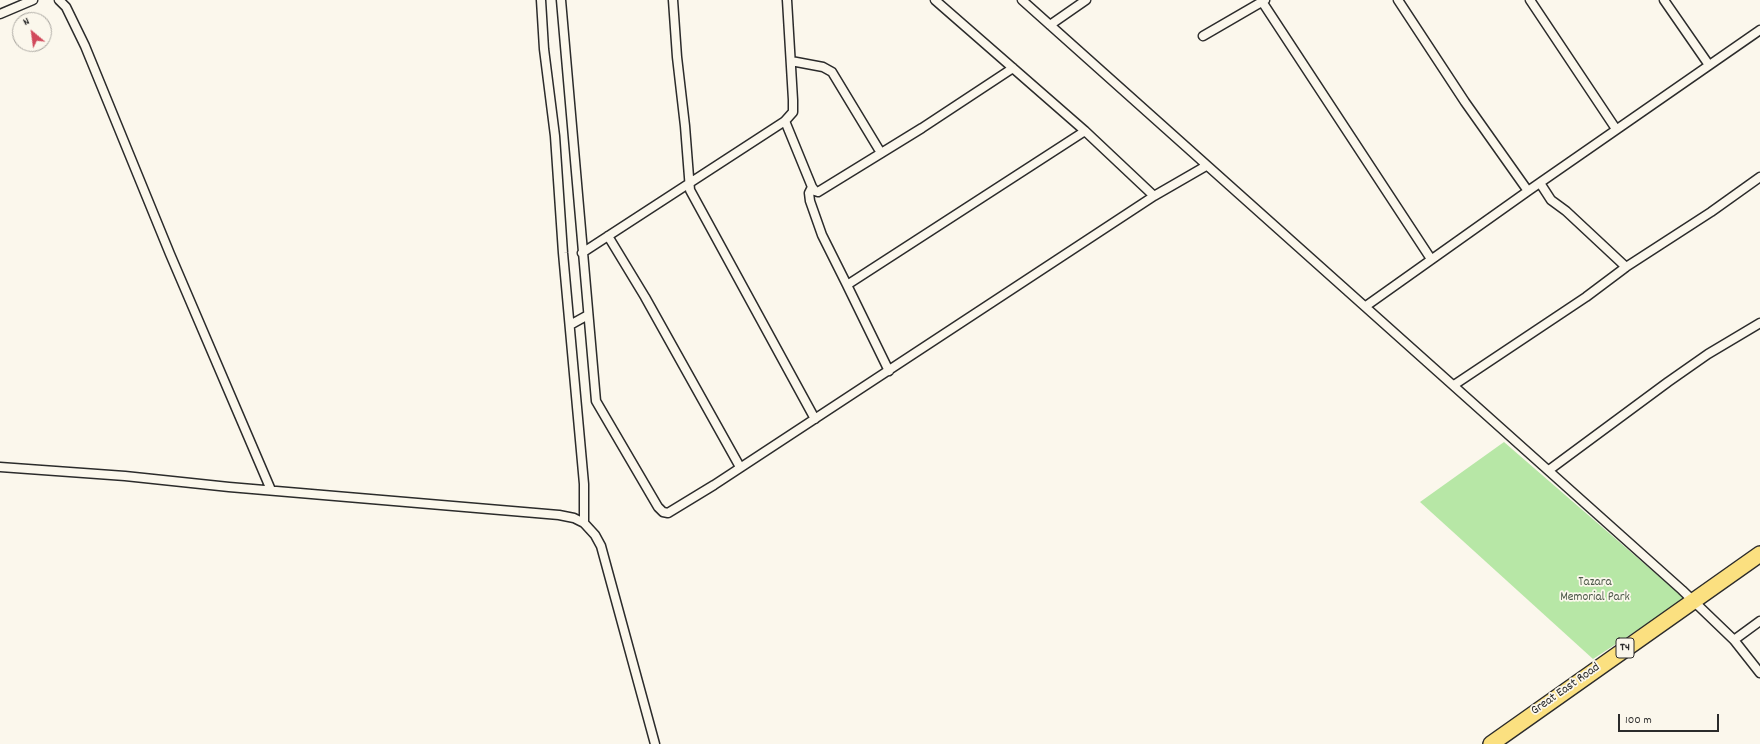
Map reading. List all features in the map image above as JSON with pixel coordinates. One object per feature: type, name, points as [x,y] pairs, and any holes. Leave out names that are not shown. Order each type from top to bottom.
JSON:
[{"type":"highway","name":"Great East Road","points":[[1491,744],[1760,554]]},
{"type":"street","points":[[0,14],[33,0]]},
{"type":"street","points":[[59,0],[66,7],[88,53],[170,254],[271,490]]},
{"type":"street","points":[[541,0],[544,49],[555,136],[563,253],[584,484],[584,523]]},
{"type":"street","points":[[561,0],[572,112],[582,253],[596,401],[658,507],[663,512],[668,513],[714,485],[1154,196],[1206,166]]},
{"type":"street","points":[[673,0],[690,190],[816,418]]},
{"type":"street","points":[[582,253],[785,121],[792,112],[791,61],[787,0]]},
{"type":"street","points":[[935,0],[1085,131],[1154,196]]},
{"type":"street","points":[[1022,0],[1693,600],[1734,640],[1760,673]]},
{"type":"street","points":[[1050,25],[1086,0]]},
{"type":"street","points":[[1398,0],[1465,102],[1528,191]]},
{"type":"street","points":[[1530,0],[1616,129]]},
{"type":"street","points":[[1664,0],[1709,65]]},
{"type":"street","points":[[1204,36],[1263,1],[1431,259]]},
{"type":"street","points":[[1366,306],[1616,129],[1760,30]]},
{"type":"street","points":[[791,61],[823,67],[832,72],[881,153]]},
{"type":"street","points":[[785,121],[812,187],[818,192],[1013,68]]},
{"type":"street","points":[[847,286],[1085,131]]},
{"type":"street","points":[[1454,385],[1586,298],[1626,267],[1712,212],[1760,177]]},
{"type":"street","points":[[1540,183],[1551,200],[1566,211],[1626,267]]},
{"type":"street","points":[[812,187],[809,193],[810,201],[822,235],[889,371]]},
{"type":"street","points":[[608,236],[645,297],[740,467]]},
{"type":"street","points":[[570,325],[588,314]]},
{"type":"street","points":[[1549,470],[1679,374],[1708,354],[1760,323]]},
{"type":"street","points":[[0,467],[125,476],[559,515],[574,518],[584,523],[595,534],[600,546],[655,744]]},
{"type":"street","points":[[1734,640],[1760,621]]},
{"type":"green space","name":"Tazara Memorial Park","points":[[1504,442],[1685,599],[1593,659],[1420,502]]}]
